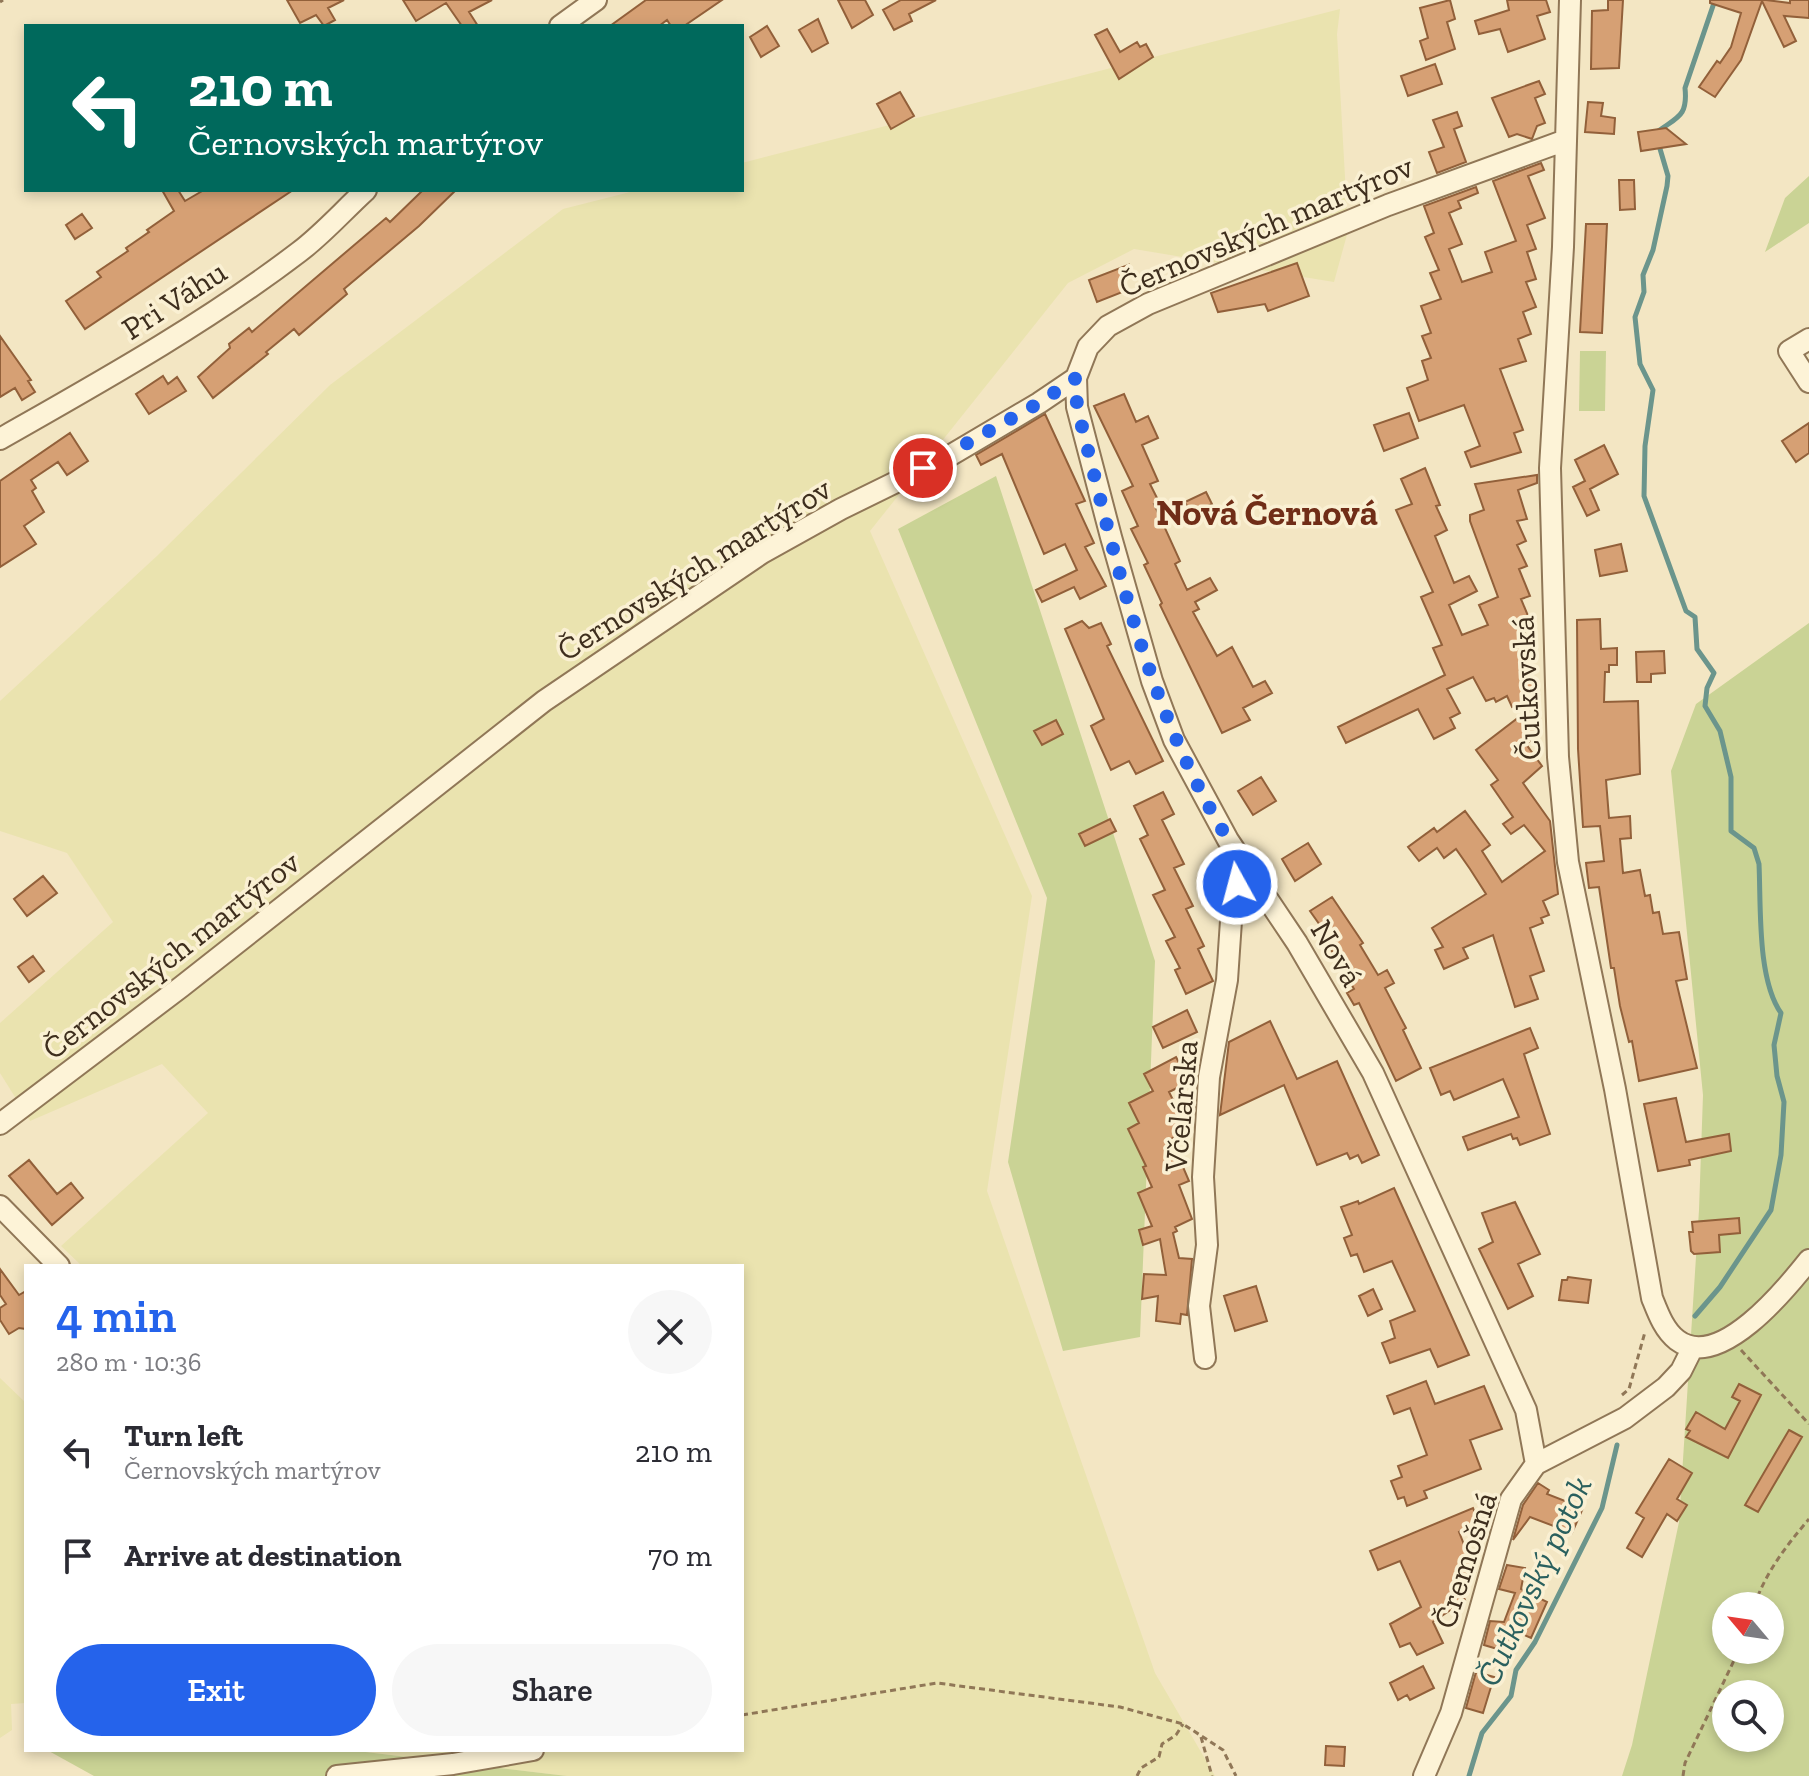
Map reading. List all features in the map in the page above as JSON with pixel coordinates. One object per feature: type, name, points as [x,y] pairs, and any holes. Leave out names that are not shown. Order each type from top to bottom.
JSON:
[{"type":"street","points":[[563,24],[596,0]]},
{"type":"street","name":"Čutkovská","points":[[1570,0],[1550,468],[1558,757],[1568,862],[1657,1310],[1674,1338],[1693,1347]]},
{"type":"street","name":"Černovských martýrov","points":[[0,1122],[181,987],[544,701],[762,553],[841,509],[951,455],[1076,378],[1088,347],[1108,326],[1148,304],[1388,205],[1566,140]]},
{"type":"street","name":"Pri Váhu","points":[[0,439],[131,364],[248,289],[302,250],[364,192]]},
{"type":"street","points":[[1809,339],[1789,351],[1809,382]]},
{"type":"street","name":"Nová","points":[[1076,378],[1077,407],[1152,681],[1174,740],[1242,861],[1297,943],[1373,1073],[1526,1410],[1536,1464]]},
{"type":"street","name":"Včelárska","points":[[1205,1358],[1199,1306],[1207,1245],[1203,1177],[1209,1077],[1227,980],[1232,906],[1242,861]]},
{"type":"street","points":[[0,1206],[57,1264]]},
{"type":"street","points":[[1693,1347],[1714,1345],[1730,1337],[1766,1309],[1809,1260]]},
{"type":"street","name":"Čremošná","points":[[1424,1776],[1451,1713],[1511,1499],[1536,1464],[1625,1418],[1666,1387],[1681,1371],[1693,1347]]},
{"type":"street","points":[[337,1776],[453,1764],[522,1752]]},
{"type":"path","points":[[1619,1398],[1629,1389],[1642,1352],[1646,1318],[1657,1310]]},
{"type":"path","points":[[1730,1337],[1809,1424]]},
{"type":"path","points":[[1759,1592],[1781,1553],[1809,1519]]},
{"type":"path","points":[[1683,1776],[1685,1763],[1732,1664]]},
{"type":"path","points":[[744,1715],[937,1683],[1120,1707],[1183,1724],[1223,1750],[1236,1776]]},
{"type":"path","points":[[1137,1776],[1141,1768],[1159,1757],[1162,1744],[1176,1735],[1183,1724]]},
{"type":"path","points":[[1200,1736],[1212,1776]]},
{"type":"shaded area","points":[[1340,9],[1337,34],[1348,231],[1334,282],[1134,249],[1068,283],[870,531],[1032,896],[987,1191],[1155,1673],[1215,1776],[567,1776],[366,1752],[744,1752],[744,1264],[80,1264],[61,1246],[208,1113],[162,1064],[30,1121],[0,1073],[0,1023],[113,922],[67,853],[0,831],[0,701],[158,555],[330,385],[563,209],[630,192],[744,192],[744,162]]},
{"type":"shaded area","points":[[0,1378],[24,1401],[24,1703],[11,1704],[12,1730],[0,1738]]},
{"type":"green space","points":[[1809,176],[1809,223],[1765,252],[1785,198]]},
{"type":"green space","points":[[1580,351],[1606,351],[1605,411],[1579,411]]},
{"type":"green space","points":[[996,476],[1155,961],[1140,1337],[1063,1351],[1008,1162],[1047,898],[898,529]]},
{"type":"green space","points":[[1809,623],[1809,1776],[1622,1776],[1632,1745],[1679,1522],[1699,1210],[1703,1095],[1671,771],[1696,704]]},
{"type":"green space","points":[[51,1752],[366,1752],[567,1776],[94,1776]]},
{"type":"building","points":[[287,0],[344,0],[328,8],[335,20],[328,24],[323,24],[316,15],[300,23]]},
{"type":"building","points":[[403,0],[492,0],[469,12],[477,24],[461,24],[446,3],[416,21]]},
{"type":"building","points":[[646,0],[722,0],[687,24],[670,24],[667,20],[662,24],[613,24]]},
{"type":"building","points":[[838,0],[865,0],[873,15],[852,28]]},
{"type":"building","points":[[901,0],[936,0],[909,14],[912,21],[894,30],[883,10]]},
{"type":"building","points":[[1450,0],[1455,19],[1447,22],[1455,49],[1426,60],[1420,41],[1428,38],[1420,8]]},
{"type":"building","points":[[1507,0],[1546,0],[1550,12],[1537,16],[1545,39],[1508,52],[1500,29],[1479,34],[1475,21],[1509,10]]},
{"type":"building","points":[[1608,0],[1623,0],[1619,68],[1591,69],[1592,11],[1608,10]]},
{"type":"building","points":[[1710,0],[1766,0],[1790,3],[1790,0],[1809,0],[1809,18],[1784,16],[1796,41],[1784,47],[1762,1],[1741,60],[1715,97],[1699,87],[1731,47],[1741,13],[1710,3]]},
{"type":"building","points":[[818,19],[828,43],[812,52],[799,30]]},
{"type":"building","points":[[767,26],[779,46],[761,57],[750,37]]},
{"type":"building","points":[[1107,29],[1120,52],[1137,42],[1140,47],[1146,44],[1153,57],[1119,79],[1095,35]]},
{"type":"building","points":[[1435,64],[1442,84],[1408,96],[1401,76]]},
{"type":"building","points":[[1539,81],[1545,94],[1535,98],[1545,123],[1537,126],[1532,139],[1517,134],[1509,137],[1492,98]]},
{"type":"building","points":[[900,92],[914,116],[891,129],[877,104]]},
{"type":"building","points":[[1588,102],[1603,103],[1601,116],[1615,118],[1614,134],[1585,132]]},
{"type":"building","points":[[1457,112],[1462,126],[1454,129],[1466,162],[1437,173],[1429,152],[1444,147],[1433,120]]},
{"type":"building","points":[[1666,128],[1686,144],[1641,151],[1638,132]]},
{"type":"building","points":[[1541,163],[1544,170],[1528,176],[1545,218],[1527,225],[1536,249],[1527,252],[1536,279],[1526,282],[1536,307],[1523,312],[1531,334],[1518,339],[1526,361],[1500,369],[1523,430],[1514,433],[1521,452],[1471,467],[1465,452],[1480,446],[1464,405],[1419,421],[1407,388],[1428,380],[1422,361],[1431,358],[1422,336],[1431,333],[1421,306],[1441,299],[1430,273],[1439,270],[1425,237],[1434,233],[1424,206],[1476,187],[1478,193],[1458,201],[1461,208],[1449,213],[1462,244],[1449,249],[1462,282],[1492,272],[1485,252],[1516,241],[1493,181]]},
{"type":"building","points":[[1619,180],[1634,180],[1635,209],[1620,210]]},
{"type":"building","points":[[163,192],[179,192],[185,201],[201,192],[290,192],[85,329],[66,301],[101,277],[97,272],[128,251],[126,248],[174,211]]},
{"type":"building","points":[[421,192],[454,192],[344,289],[347,294],[299,335],[294,329],[213,398],[198,377],[230,348],[229,344],[249,328],[252,332],[386,218],[390,222]]},
{"type":"building","points":[[82,214],[92,228],[75,239],[66,225]]},
{"type":"building","points":[[1586,224],[1607,224],[1602,333],[1580,332]]},
{"type":"building","points":[[1297,263],[1309,296],[1268,311],[1265,304],[1218,312],[1211,293]]},
{"type":"building","points":[[1128,265],[1121,281],[1125,291],[1097,302],[1089,280]]},
{"type":"building","points":[[0,336],[31,380],[28,381],[35,392],[22,400],[15,388],[0,397]]},
{"type":"building","points":[[163,376],[168,384],[177,377],[186,391],[149,414],[136,394]]},
{"type":"building","points":[[1124,394],[1136,422],[1148,416],[1158,438],[1142,445],[1158,481],[1150,484],[1159,502],[1154,504],[1180,561],[1175,564],[1187,590],[1210,578],[1217,590],[1195,602],[1199,609],[1193,612],[1217,656],[1232,647],[1253,687],[1265,681],[1272,693],[1243,708],[1250,720],[1222,733],[1144,565],[1148,563],[1131,529],[1138,526],[1122,491],[1133,486],[1094,406]]},
{"type":"building","points":[[1409,413],[1418,438],[1384,451],[1374,425]]},
{"type":"building","points":[[1045,414],[1085,501],[1076,504],[1094,543],[1085,547],[1106,586],[1080,599],[1074,587],[1042,602],[1036,590],[1077,570],[1065,544],[1044,554],[1002,454],[981,465],[976,455]]},
{"type":"building","points":[[1809,423],[1809,453],[1796,462],[1782,441]]},
{"type":"building","points":[[70,433],[88,461],[67,475],[58,462],[31,480],[36,488],[32,491],[44,512],[24,526],[36,544],[0,567],[0,481]]},
{"type":"building","points":[[1604,445],[1618,474],[1590,489],[1599,510],[1587,516],[1573,487],[1585,481],[1575,460]]},
{"type":"building","points":[[1425,468],[1447,530],[1435,536],[1454,583],[1469,576],[1477,591],[1449,605],[1462,635],[1488,625],[1479,605],[1498,597],[1470,521],[1470,515],[1484,510],[1475,484],[1537,475],[1537,483],[1518,490],[1527,519],[1517,521],[1526,541],[1517,545],[1527,566],[1519,569],[1530,596],[1521,599],[1531,623],[1522,627],[1534,652],[1522,657],[1539,694],[1512,707],[1507,696],[1496,702],[1494,698],[1486,701],[1473,677],[1447,689],[1460,713],[1450,718],[1455,728],[1434,739],[1418,709],[1346,743],[1338,727],[1445,675],[1433,648],[1442,645],[1421,597],[1433,592],[1396,510],[1412,504],[1401,479]]},
{"type":"building","points":[[1206,492],[1212,504],[1191,514],[1185,502]]},
{"type":"building","points":[[1621,544],[1627,571],[1600,576],[1595,550]]},
{"type":"building","points":[[1600,619],[1601,649],[1617,648],[1617,665],[1609,665],[1609,672],[1605,672],[1604,702],[1638,701],[1640,774],[1606,780],[1609,818],[1630,816],[1631,838],[1620,839],[1623,873],[1640,870],[1645,896],[1650,895],[1653,913],[1659,912],[1663,934],[1679,932],[1687,979],[1676,981],[1697,1068],[1639,1081],[1614,968],[1611,968],[1599,887],[1589,888],[1586,863],[1604,861],[1600,826],[1583,827],[1578,749],[1577,620]]},
{"type":"building","points":[[1082,621],[1089,628],[1101,623],[1111,644],[1107,646],[1163,761],[1136,774],[1129,761],[1111,770],[1091,726],[1104,719],[1065,629]]},
{"type":"building","points":[[1664,651],[1665,673],[1651,674],[1651,682],[1637,682],[1636,652]]},
{"type":"building","points":[[1523,714],[1539,735],[1526,744],[1542,766],[1523,783],[1550,821],[1558,894],[1543,901],[1549,915],[1541,918],[1543,923],[1530,928],[1544,971],[1530,976],[1538,999],[1515,1007],[1493,935],[1463,948],[1468,958],[1444,969],[1435,950],[1443,947],[1432,928],[1486,894],[1470,869],[1456,849],[1444,858],[1437,848],[1419,861],[1408,847],[1434,828],[1437,832],[1465,811],[1490,845],[1482,851],[1502,882],[1545,851],[1524,825],[1511,834],[1503,824],[1513,817],[1491,785],[1498,780],[1476,750]]},
{"type":"building","points":[[1056,720],[1063,734],[1042,745],[1034,731]]},
{"type":"building","points":[[1261,777],[1276,801],[1253,815],[1238,791]]},
{"type":"building","points":[[1163,792],[1174,814],[1162,820],[1184,864],[1174,868],[1193,906],[1186,909],[1204,946],[1198,949],[1213,981],[1186,994],[1175,970],[1180,968],[1166,941],[1175,937],[1153,895],[1165,890],[1140,839],[1148,835],[1134,806]]},
{"type":"building","points":[[1110,819],[1116,831],[1085,846],[1079,834]]},
{"type":"building","points":[[1308,843],[1321,864],[1295,881],[1282,859]]},
{"type":"building","points":[[43,876],[57,893],[27,916],[14,899]]},
{"type":"building","points":[[1332,897],[1363,943],[1360,945],[1378,975],[1387,970],[1394,983],[1385,988],[1406,1028],[1403,1030],[1421,1068],[1396,1081],[1359,1003],[1354,1005],[1347,993],[1354,989],[1330,948],[1334,945],[1310,911]]},
{"type":"building","points":[[33,956],[44,971],[29,982],[18,967]]},
{"type":"building","points":[[1187,1010],[1197,1032],[1163,1048],[1153,1027]]},
{"type":"building","points":[[1270,1021],[1297,1079],[1337,1061],[1379,1155],[1362,1163],[1358,1155],[1350,1159],[1347,1153],[1317,1165],[1284,1085],[1220,1115],[1229,1042]]},
{"type":"building","points":[[1530,1028],[1538,1048],[1524,1054],[1550,1134],[1520,1145],[1511,1134],[1468,1150],[1463,1137],[1519,1117],[1503,1079],[1454,1100],[1450,1091],[1441,1095],[1430,1068]]},
{"type":"building","points":[[1176,1057],[1189,1082],[1169,1092],[1188,1130],[1171,1139],[1189,1181],[1179,1185],[1192,1219],[1175,1227],[1177,1231],[1173,1233],[1179,1258],[1192,1259],[1187,1315],[1181,1314],[1180,1324],[1156,1321],[1158,1296],[1142,1299],[1144,1274],[1166,1275],[1160,1239],[1143,1245],[1139,1230],[1152,1226],[1138,1193],[1152,1187],[1143,1167],[1146,1166],[1128,1129],[1139,1123],[1129,1103],[1153,1091],[1144,1074]]},
{"type":"building","points":[[1676,1098],[1686,1142],[1729,1134],[1731,1151],[1689,1160],[1690,1165],[1658,1171],[1644,1104]]},
{"type":"building","points":[[29,1160],[57,1194],[71,1183],[83,1198],[52,1225],[9,1176]]},
{"type":"building","points":[[1394,1188],[1469,1355],[1438,1367],[1430,1349],[1390,1363],[1382,1343],[1395,1338],[1390,1321],[1415,1311],[1392,1261],[1364,1272],[1357,1254],[1351,1256],[1344,1238],[1352,1235],[1341,1207],[1358,1201],[1359,1204]]},
{"type":"building","points":[[1515,1202],[1540,1254],[1518,1264],[1533,1296],[1508,1309],[1479,1249],[1493,1242],[1482,1213]]},
{"type":"building","points":[[1739,1218],[1740,1233],[1719,1235],[1720,1252],[1694,1254],[1691,1251],[1689,1232],[1693,1232],[1692,1222]]},
{"type":"building","points":[[0,1269],[19,1295],[24,1292],[24,1329],[9,1334],[0,1320],[0,1308],[6,1304],[0,1295]]},
{"type":"building","points":[[1568,1277],[1591,1280],[1588,1303],[1559,1300],[1562,1280]]},
{"type":"building","points":[[1256,1286],[1267,1321],[1235,1331],[1224,1296]]},
{"type":"building","points":[[1373,1289],[1382,1309],[1368,1316],[1359,1296]]},
{"type":"building","points":[[1426,1381],[1435,1404],[1484,1386],[1502,1429],[1470,1440],[1481,1469],[1424,1491],[1427,1498],[1407,1506],[1404,1497],[1398,1499],[1391,1481],[1402,1477],[1398,1466],[1427,1455],[1410,1408],[1394,1414],[1387,1396]]},
{"type":"building","points":[[1739,1384],[1761,1395],[1728,1458],[1686,1437],[1690,1431],[1686,1429],[1696,1412],[1725,1429],[1740,1401],[1732,1397]]},
{"type":"building","points":[[1789,1430],[1802,1437],[1758,1512],[1745,1505]]},
{"type":"building","points":[[1669,1459],[1692,1473],[1677,1499],[1687,1505],[1677,1521],[1667,1514],[1642,1557],[1627,1548],[1644,1518],[1636,1513]]},
{"type":"building","points":[[1538,1483],[1549,1490],[1547,1494],[1583,1508],[1572,1533],[1530,1517],[1513,1540],[1523,1505]]},
{"type":"building","points":[[1473,1508],[1478,1521],[1459,1532],[1475,1572],[1455,1581],[1465,1600],[1433,1622],[1443,1643],[1417,1655],[1410,1643],[1400,1647],[1390,1624],[1421,1607],[1400,1561],[1378,1570],[1370,1551]]},
{"type":"building","points":[[1507,1565],[1525,1568],[1521,1589],[1547,1602],[1531,1638],[1511,1629],[1504,1651],[1484,1645],[1490,1621],[1504,1622],[1515,1593],[1499,1589]]},
{"type":"building","points":[[1423,1666],[1434,1688],[1410,1700],[1407,1695],[1398,1700],[1390,1683]]},
{"type":"building","points":[[1476,1672],[1494,1677],[1483,1713],[1466,1708]]},
{"type":"building","points":[[1326,1746],[1345,1747],[1344,1766],[1325,1765]]},
{"type":"waterway","name":"Čutkovský potok","points":[[1657,132],[1683,111],[1685,88],[1715,0]]},
{"type":"waterway","name":"Čutkovský potok","points":[[1658,142],[1668,176],[1667,186],[1653,250],[1643,275],[1644,292],[1635,317],[1640,364],[1653,390],[1645,446],[1644,496],[1686,611],[1695,617],[1697,649],[1714,673],[1707,688],[1705,706],[1720,731],[1731,777],[1731,831],[1754,848],[1759,864],[1764,962],[1773,999],[1781,1013],[1774,1045],[1777,1076],[1784,1102],[1781,1155],[1771,1210],[1720,1287],[1695,1316]]},
{"type":"waterway","name":"Čutkovský potok","points":[[1469,1776],[1482,1733],[1511,1696],[1516,1670],[1535,1642],[1602,1508],[1617,1445]]},
{"type":"district","name":"Nová Černová","points":[[1267,512]]},
{"type":"route","points":[[923,468],[951,455],[1076,378],[1077,407],[1152,681],[1174,740],[1242,861],[1237,884]]}]
